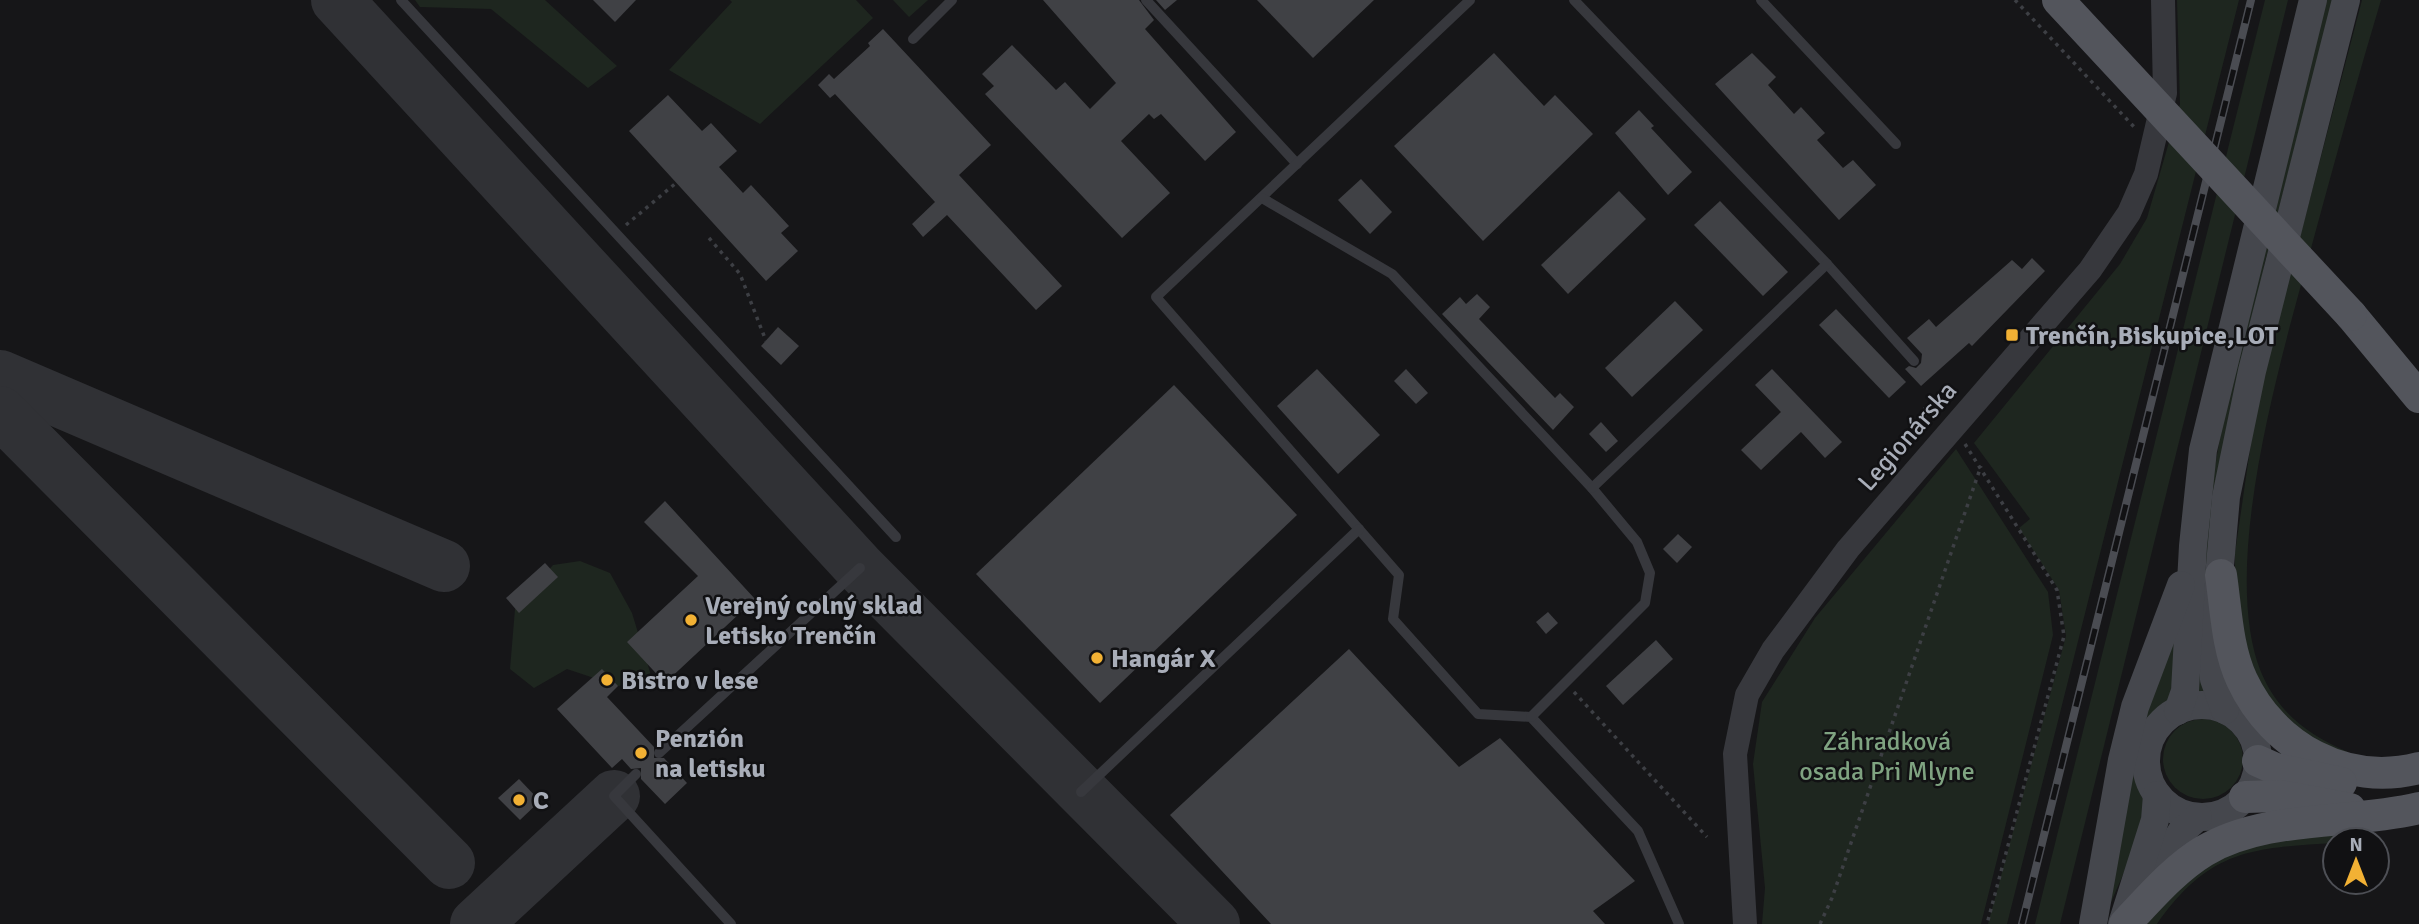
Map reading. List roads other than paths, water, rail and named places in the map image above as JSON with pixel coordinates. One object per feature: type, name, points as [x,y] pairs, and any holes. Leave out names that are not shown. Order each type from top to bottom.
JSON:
[{"type":"main road","points":[[2058,0],[2351,315],[2419,381]]},
{"type":"main road","points":[[2178,711],[2185,691],[2193,546],[2203,450],[2313,0]]},
{"type":"main road","points":[[2225,710],[2214,679],[2213,645],[2226,497],[2252,371],[2346,0]]},
{"type":"main road","points":[[2351,315],[2419,397]]},
{"type":"main road","points":[[2093,924],[2122,760],[2135,707],[2175,605],[2193,546]]},
{"type":"main road","points":[[2221,575],[2231,644],[2242,681],[2281,736],[2335,766],[2359,772],[2410,774]]},
{"type":"main road","points":[[2202,705],[2225,710],[2249,731],[2258,761],[2253,785],[2245,797],[2224,813],[2198,817],[2175,810],[2157,795],[2147,773],[2147,748],[2158,726],[2178,711],[2202,705]]},
{"type":"main road","points":[[2258,761],[2276,769],[2353,785],[2379,786],[2410,774]]},
{"type":"main road","points":[[2123,924],[2155,820],[2157,795]]},
{"type":"main road","points":[[2245,797],[2281,796],[2379,814]]},
{"type":"main road","points":[[2123,924],[2178,869],[2205,851],[2238,836],[2419,808]]},
{"type":"main road","points":[[2123,924],[2181,832],[2198,817]]},
{"type":"street","name":"Legionárska","points":[[1745,924],[1735,754],[1747,695],[1773,650],[1848,549],[2090,270],[2129,213],[2154,148],[2165,93],[2163,0]]},
{"type":"lane","points":[[401,0],[896,537]]},
{"type":"lane","points":[[914,39],[952,0]]},
{"type":"lane","points":[[1146,0],[1297,164]]},
{"type":"lane","points":[[1470,0],[1156,297],[1399,575],[1393,619],[1478,714],[1531,717],[1638,831],[1679,924]]},
{"type":"lane","points":[[1573,0],[1827,264],[1914,361]]},
{"type":"lane","points":[[1761,0],[1896,144]]},
{"type":"lane","points":[[1262,198],[1392,274],[1592,488],[1637,542],[1650,573],[1645,603],[1531,717]]},
{"type":"lane","points":[[1592,488],[1827,264]]},
{"type":"lane","points":[[1081,792],[1359,529]]},
{"type":"lane","points":[[659,753],[860,568]]},
{"type":"lane","points":[[636,774],[614,796],[731,924]]},
{"type":"railway","points":[[2022,924],[2251,0]]},
{"type":"place","name":"Trenčín,Biskupice,LOT","points":[[2012,335]]},
{"type":"place","name":"Verejný colný sklad Letisko Trenčín","points":[[691,620]]},
{"type":"place","name":"Hangár X","points":[[1097,658]]},
{"type":"place","name":"Bistro v lese","points":[[607,680]]},
{"type":"place","name":"Penzión na letisku","points":[[641,753]]},
{"type":"place","name":"C","points":[[519,800]]},
{"type":"park label","name":"Záhradková osada Pri Mlyne","points":[[1887,756]]}]
